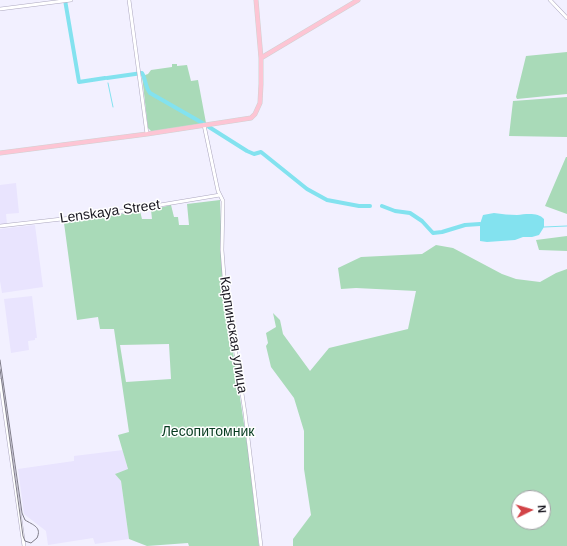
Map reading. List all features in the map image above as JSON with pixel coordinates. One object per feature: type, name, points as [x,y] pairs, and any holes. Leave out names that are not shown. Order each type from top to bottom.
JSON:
[{"type":"main road","points":[[0,153],[147,134],[251,118],[255,114],[260,103],[261,58],[256,0]]},
{"type":"main road","points":[[261,58],[358,0]]},
{"type":"street","points":[[0,9],[71,0]]},
{"type":"street","points":[[129,0],[147,134]]},
{"type":"street","points":[[550,0],[567,18]]},
{"type":"street","name":"Карпинская улица","points":[[204,125],[220,195],[223,201],[222,250],[224,276],[245,413],[261,546]]},
{"type":"street","name":"Lenskaya Street","points":[[0,226],[106,214],[220,195]]},
{"type":"street","points":[[0,380],[24,546]]},
{"type":"shaded area","points":[[16,183],[19,213],[6,214],[7,224],[0,224],[0,185]]},
{"type":"shaded area","points":[[35,225],[43,287],[2,293],[0,281],[0,229]]},
{"type":"shaded area","points":[[32,296],[37,338],[35,338],[35,340],[28,341],[29,350],[11,353],[4,299]]},
{"type":"shaded area","points":[[123,450],[128,470],[116,473],[121,481],[129,539],[95,544],[93,538],[48,545],[46,531],[24,514],[18,469],[74,461],[74,456]]},
{"type":"green space","points":[[567,52],[567,94],[517,99],[516,97],[526,56]]},
{"type":"green space","points":[[172,64],[177,64],[177,66],[187,65],[191,81],[198,80],[206,123],[152,132],[148,128],[142,76],[148,74],[151,70],[172,67]]},
{"type":"green space","points":[[567,97],[567,137],[509,136],[513,101]]},
{"type":"green space","points":[[567,157],[567,214],[545,206]]},
{"type":"green space","name":"Лесопитомник","points":[[220,200],[223,286],[248,450],[259,546],[189,546],[188,543],[147,546],[129,539],[121,481],[115,474],[128,469],[118,435],[129,432],[114,329],[100,329],[98,317],[77,320],[64,223],[140,211],[142,219],[152,219],[151,210],[171,205],[174,217],[178,217],[179,225],[189,225],[187,204]],"holes":[[[169,344],[171,379],[126,382],[120,345]]]},
{"type":"green space","points":[[567,236],[567,251],[539,250],[536,240]]},
{"type":"green space","points":[[436,245],[453,248],[502,274],[516,279],[540,282],[567,269],[567,546],[293,546],[293,539],[311,515],[304,469],[304,431],[294,398],[271,367],[266,346],[268,343],[266,333],[276,327],[273,313],[280,320],[283,334],[310,371],[329,348],[408,329],[416,291],[356,288],[341,289],[338,268],[361,257],[422,254]]},
{"type":"water","points":[[494,213],[539,215],[544,219],[544,227],[539,235],[532,237],[523,237],[515,240],[480,241],[480,224],[483,215]]},
{"type":"waterway","points":[[65,0],[79,82],[105,78]]},
{"type":"waterway","points":[[107,78],[142,73],[150,93],[206,125]]},
{"type":"waterway","points":[[108,83],[113,107]]},
{"type":"waterway","points":[[209,127],[247,151],[254,154],[261,152],[307,189],[327,200],[359,206],[370,206]]},
{"type":"waterway","points":[[382,206],[395,211],[410,213],[422,221],[433,233],[442,232],[465,225],[480,224]]},
{"type":"waterway","points":[[544,227],[567,226]]},
{"type":"tram line","points":[[0,360],[22,513],[25,520],[38,529],[37,538],[31,543],[25,541],[23,536],[0,369]]}]
